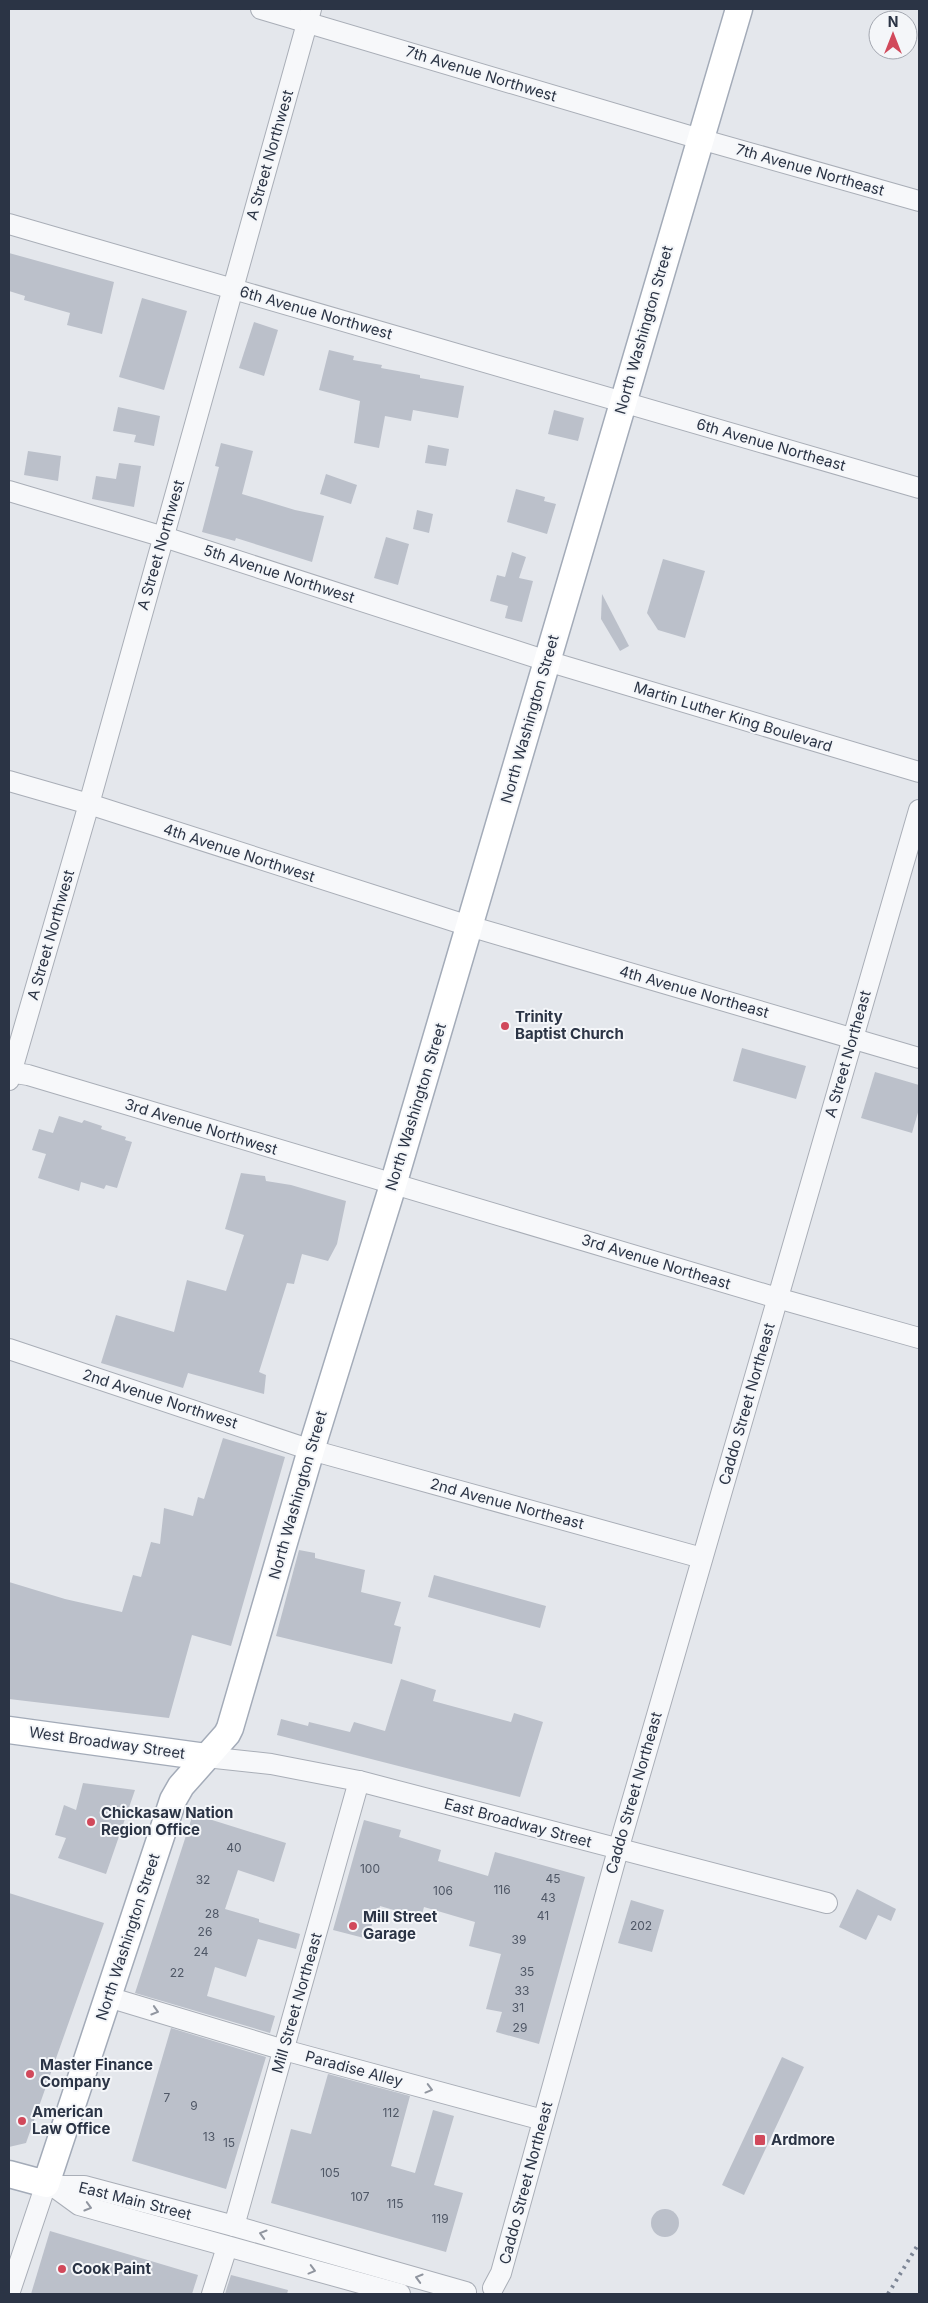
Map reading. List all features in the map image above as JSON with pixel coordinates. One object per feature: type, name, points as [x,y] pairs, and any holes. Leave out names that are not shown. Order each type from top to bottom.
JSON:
[{"type":"main road","name":"North Washington Street","points":[[46,2184],[173,1800],[181,1786],[227,1734],[230,1728],[311,1450],[393,1185],[739,9]]},
{"type":"main road","name":"West Broadway Street","points":[[9,1730],[206,1757]]},
{"type":"main road","points":[[9,2174],[46,2184]]},
{"type":"street","name":"7th Avenue Northwest","points":[[261,9],[309,15],[700,139]]},
{"type":"street","name":"A Street Northwest","points":[[10,1075],[89,804],[309,15]]},
{"type":"street","name":"7th Avenue Northeast","points":[[700,139],[919,201]]},
{"type":"street","name":"6th Avenue Northwest","points":[[9,224],[622,403]]},
{"type":"street","name":"6th Avenue Northeast","points":[[622,403],[919,488]]},
{"type":"street","name":"5th Avenue Northwest","points":[[9,492],[164,537],[548,661]]},
{"type":"street","name":"Martin Luther King Boulevard","points":[[548,661],[919,772]]},
{"type":"street","name":"4th Avenue Northwest","points":[[9,781],[89,804],[469,926]]},
{"type":"street","name":"A Street Northeast","points":[[777,1298],[919,810]]},
{"type":"street","name":"4th Avenue Northeast","points":[[469,926],[919,1058]]},
{"type":"street","name":"3rd Avenue Northwest","points":[[10,1075],[37,1078],[393,1185]]},
{"type":"street","name":"3rd Avenue Northeast","points":[[393,1185],[919,1338]]},
{"type":"street","name":"Caddo Street Northeast","points":[[497,2291],[618,1850],[777,1298]]},
{"type":"street","name":"2nd Avenue Northwest","points":[[9,1349],[311,1450]]},
{"type":"street","name":"2nd Avenue Northeast","points":[[311,1450],[702,1558]]},
{"type":"street","name":"East Broadway Street","points":[[206,1757],[271,1764],[359,1781],[827,1903]]},
{"type":"street","name":"Mill Street Northeast","points":[[234,2226],[359,1781]]},
{"type":"street","name":"Paradise Alley","points":[[108,1997],[284,2050],[544,2120]]},
{"type":"street","name":"East Main Street","points":[[46,2184],[84,2186],[234,2226],[465,2293],[474,2286],[480,2285],[497,2291]]},
{"type":"street","name":"East Main Street","points":[[46,2184],[57,2189],[79,2205],[400,2294]]},
{"type":"street","points":[[9,2294],[46,2184]]},
{"type":"street","points":[[212,2294],[227,2247]]},
{"type":"building","points":[[9,253],[114,282],[102,334],[67,325],[70,313],[24,300],[25,296],[9,291]]},
{"type":"building","points":[[142,298],[187,311],[164,390],[119,377]]},
{"type":"building","points":[[254,322],[278,330],[264,376],[239,368]]},
{"type":"building","points":[[329,350],[354,356],[353,360],[382,365],[381,368],[420,375],[420,378],[464,386],[458,418],[413,410],[411,421],[385,416],[379,448],[354,443],[360,401],[319,390]]},
{"type":"building","points":[[118,407],[160,416],[154,446],[134,442],[136,435],[113,431]]},
{"type":"building","points":[[554,410],[584,418],[578,441],[548,434]]},
{"type":"building","points":[[221,443],[253,451],[242,494],[295,510],[324,516],[312,562],[236,538],[235,541],[202,532],[219,467],[215,466]]},
{"type":"building","points":[[428,445],[449,449],[446,466],[425,463]]},
{"type":"building","points":[[28,451],[61,456],[58,481],[24,475]]},
{"type":"building","points":[[119,463],[141,466],[134,507],[92,499],[96,476],[116,479]]},
{"type":"building","points":[[326,474],[357,485],[351,504],[320,494]]},
{"type":"building","points":[[516,489],[545,497],[544,501],[556,504],[547,534],[507,522]]},
{"type":"building","points":[[417,510],[433,514],[429,533],[413,529]]},
{"type":"building","points":[[386,537],[409,544],[398,585],[374,578]]},
{"type":"building","points":[[512,552],[526,557],[519,578],[533,581],[522,622],[505,618],[508,606],[490,601],[497,575],[505,577]]},
{"type":"building","points":[[663,559],[705,571],[685,638],[658,630],[647,613]]},
{"type":"building","points":[[602,594],[629,646],[620,651],[601,619]]},
{"type":"building","points":[[742,1048],[806,1066],[796,1099],[733,1081]]},
{"type":"building","points":[[875,1072],[919,1085],[919,1109],[912,1133],[861,1118]]},
{"type":"building","points":[[59,1116],[82,1123],[84,1120],[102,1126],[101,1129],[126,1137],[125,1140],[132,1142],[117,1188],[106,1185],[104,1189],[81,1182],[79,1191],[38,1178],[46,1154],[32,1150],[39,1129],[53,1133]]},
{"type":"building","points":[[241,1173],[265,1176],[266,1181],[291,1185],[346,1201],[337,1244],[328,1261],[302,1254],[294,1284],[287,1283],[259,1372],[266,1375],[264,1394],[188,1373],[183,1388],[101,1363],[116,1315],[174,1332],[187,1280],[226,1291],[244,1235],[225,1229]]},
{"type":"building","points":[[223,1438],[285,1457],[231,1646],[192,1635],[169,1718],[9,1699],[9,1582],[65,1599],[122,1612],[133,1575],[141,1577],[151,1542],[160,1544],[164,1508],[193,1516],[198,1497],[204,1499]]},
{"type":"building","points":[[299,1550],[315,1553],[315,1558],[365,1570],[361,1592],[401,1602],[394,1625],[401,1627],[392,1664],[276,1636]]},
{"type":"building","points":[[434,1575],[546,1606],[540,1628],[428,1597]]},
{"type":"building","points":[[401,1679],[436,1690],[433,1701],[511,1722],[514,1713],[543,1722],[520,1797],[277,1735],[281,1719],[308,1726],[309,1722],[350,1732],[354,1722],[385,1731]]},
{"type":"building","name":"Chickasaw Nation Region Office","points":[[83,1783],[135,1790],[106,1874],[58,1858],[66,1838],[55,1835],[64,1805],[76,1810]]},
{"type":"building","points":[[193,1814],[286,1843],[274,1882],[238,1870],[225,1909],[259,1919],[259,1922],[300,1934],[296,1949],[258,1939],[246,1977],[215,1967],[207,1996],[275,2016],[270,2033],[135,1993]]},
{"type":"building","points":[[364,1820],[401,1830],[399,1837],[441,1850],[438,1861],[488,1876],[495,1852],[585,1877],[539,2044],[496,2032],[502,2012],[486,2009],[501,1954],[469,1946],[475,1922],[424,1907],[421,1918],[380,1906],[377,1918],[374,1917],[368,1939],[333,1930]]},
{"type":"building","points":[[857,1889],[896,1909],[891,1921],[878,1915],[866,1940],[839,1927]]},
{"type":"building","points":[[9,1893],[104,1923],[26,2143],[9,2147]]},
{"type":"building","points":[[631,1900],[664,1910],[652,1952],[618,1943]]},
{"type":"building","points":[[171,2028],[266,2057],[226,2189],[132,2161]]},
{"type":"building","points":[[782,2057],[804,2067],[744,2195],[722,2185]]},
{"type":"building","points":[[328,2074],[410,2096],[391,2166],[415,2173],[433,2110],[454,2116],[434,2185],[463,2193],[446,2252],[271,2203],[291,2129],[311,2134]]},
{"type":"building","points":[[665,2209],[675,2213],[679,2223],[675,2233],[665,2237],[655,2233],[651,2223],[655,2213]]},
{"type":"building","points":[[50,2231],[198,2275],[192,2294],[31,2294]]},
{"type":"building","points":[[231,2275],[288,2290],[287,2294],[225,2294]]},
{"type":"railway","points":[[888,2294],[919,2243]]},
{"type":"place","name":"Trinity Baptist Church","points":[[505,1026]]},
{"type":"place","name":"Chickasaw Nation Region Office","points":[[91,1822]]},
{"type":"place","name":"Mill Street Garage","points":[[353,1926]]},
{"type":"place","name":"Master Finance Company","points":[[30,2074]]},
{"type":"place","name":"American Law Office","points":[[22,2121]]},
{"type":"place","name":"Ardmore","points":[[760,2140]]},
{"type":"place","name":"Cook Paint","points":[[62,2269]]}]
